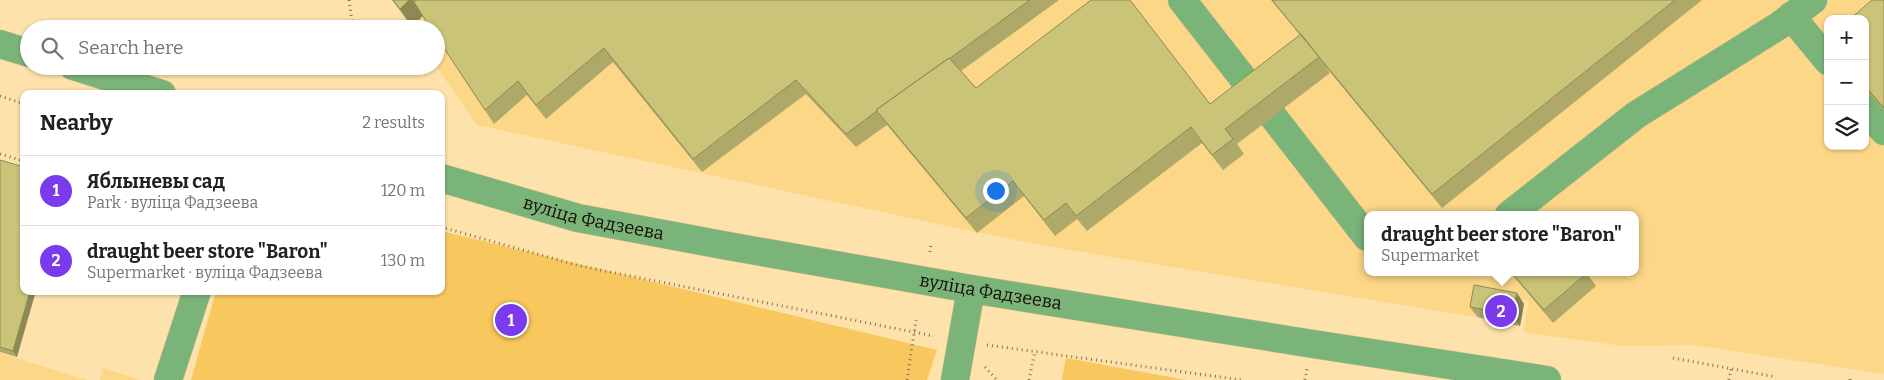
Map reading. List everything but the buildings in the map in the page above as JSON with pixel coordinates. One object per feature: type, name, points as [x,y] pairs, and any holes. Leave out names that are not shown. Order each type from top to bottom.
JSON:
[{"type":"street","points":[[1182,0],[1364,234]]},
{"type":"street","points":[[1514,211],[1636,115],[1780,26],[1812,0]]},
{"type":"street","points":[[1792,16],[1827,60]]},
{"type":"street","points":[[0,44],[20,50]]},
{"type":"street","points":[[102,75],[149,90]]},
{"type":"street","points":[[1869,113],[1884,131]]},
{"type":"street","name":"вуліца Фадзеева","points":[[445,179],[578,218],[728,246],[972,289],[1547,380]]},
{"type":"street","points":[[954,380],[972,289]]},
{"type":"street","points":[[168,380],[196,295]]},
{"type":"path","points":[[349,0],[352,20]]},
{"type":"path","points":[[0,96],[20,103]]},
{"type":"path","points":[[0,154],[20,160]]},
{"type":"path","points":[[445,228],[580,266],[914,333],[1242,380]]},
{"type":"path","points":[[930,252],[931,243]]},
{"type":"path","points":[[907,380],[916,320]]},
{"type":"path","points":[[1029,380],[1035,351]]},
{"type":"path","points":[[1673,358],[1776,377]]},
{"type":"path","points":[[1729,380],[1731,369]]},
{"type":"shaded area","points":[[405,0],[1884,0],[1884,374],[1693,345],[1623,346],[1523,332],[1529,301],[1480,291],[1474,317],[994,236],[477,125],[442,75],[445,75],[445,20],[420,20]]},
{"type":"shaded area","points":[[445,232],[937,350],[927,380],[191,380],[215,295],[445,295]]},
{"type":"shaded area","points":[[0,353],[87,380],[0,380]]},
{"type":"shaded area","points":[[1066,358],[1186,380],[1062,380]]},
{"type":"shaded area","points":[[103,368],[141,380],[100,380]]},
{"type":"place","name":"draught beer store \"Baron\"","points":[[1501,311]]},
{"type":"place","name":"Яблыневы сад","points":[[511,320]]}]
